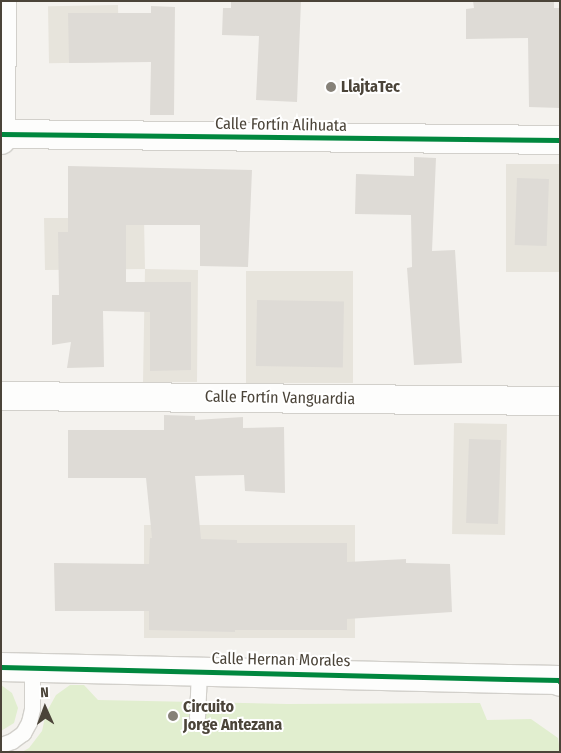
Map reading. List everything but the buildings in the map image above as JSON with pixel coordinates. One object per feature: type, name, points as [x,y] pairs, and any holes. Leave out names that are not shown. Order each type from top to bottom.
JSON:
[{"type":"street","points":[[1,140],[2,1]]},
{"type":"street","name":"Calle Fortín Alihuata","points":[[1,134],[560,140]]},
{"type":"street","name":"Calle Fortín Vanguardia","points":[[1,396],[560,401]]},
{"type":"street","name":"Calle Hernan Morales","points":[[1,667],[559,680]]},
{"type":"lane","points":[[1,745],[12,741],[23,733],[29,722],[32,709],[32,668]]},
{"type":"lane","points":[[197,717],[199,671]]},
{"type":"shaded area","points":[[118,5],[119,62],[49,63],[48,6]]},
{"type":"shaded area","points":[[506,164],[560,164],[560,272],[506,272]]},
{"type":"shaded area","points":[[44,218],[144,218],[145,269],[45,270]]},
{"type":"shaded area","points":[[145,269],[198,270],[197,382],[143,382]]},
{"type":"shaded area","points":[[246,271],[353,271],[353,383],[246,383]]},
{"type":"shaded area","points":[[454,423],[507,424],[505,535],[452,534]]},
{"type":"shaded area","points":[[144,525],[355,525],[355,638],[144,638]]},
{"type":"green space","points":[[1,685],[12,693],[18,708],[14,723],[1,731]]},
{"type":"green space","points":[[70,685],[84,685],[98,700],[287,704],[480,703],[487,720],[531,719],[558,738],[560,752],[22,752],[29,748],[42,731],[46,713],[56,695]]},
{"type":"cycle path","points":[[1,134],[560,140]]},
{"type":"cycle path","points":[[1,667],[559,680],[560,682]]},
{"type":"place","name":"LlajtaTec","points":[[331,87]]},
{"type":"place","name":"Circuito Jorge Antezana","points":[[173,716]]}]
